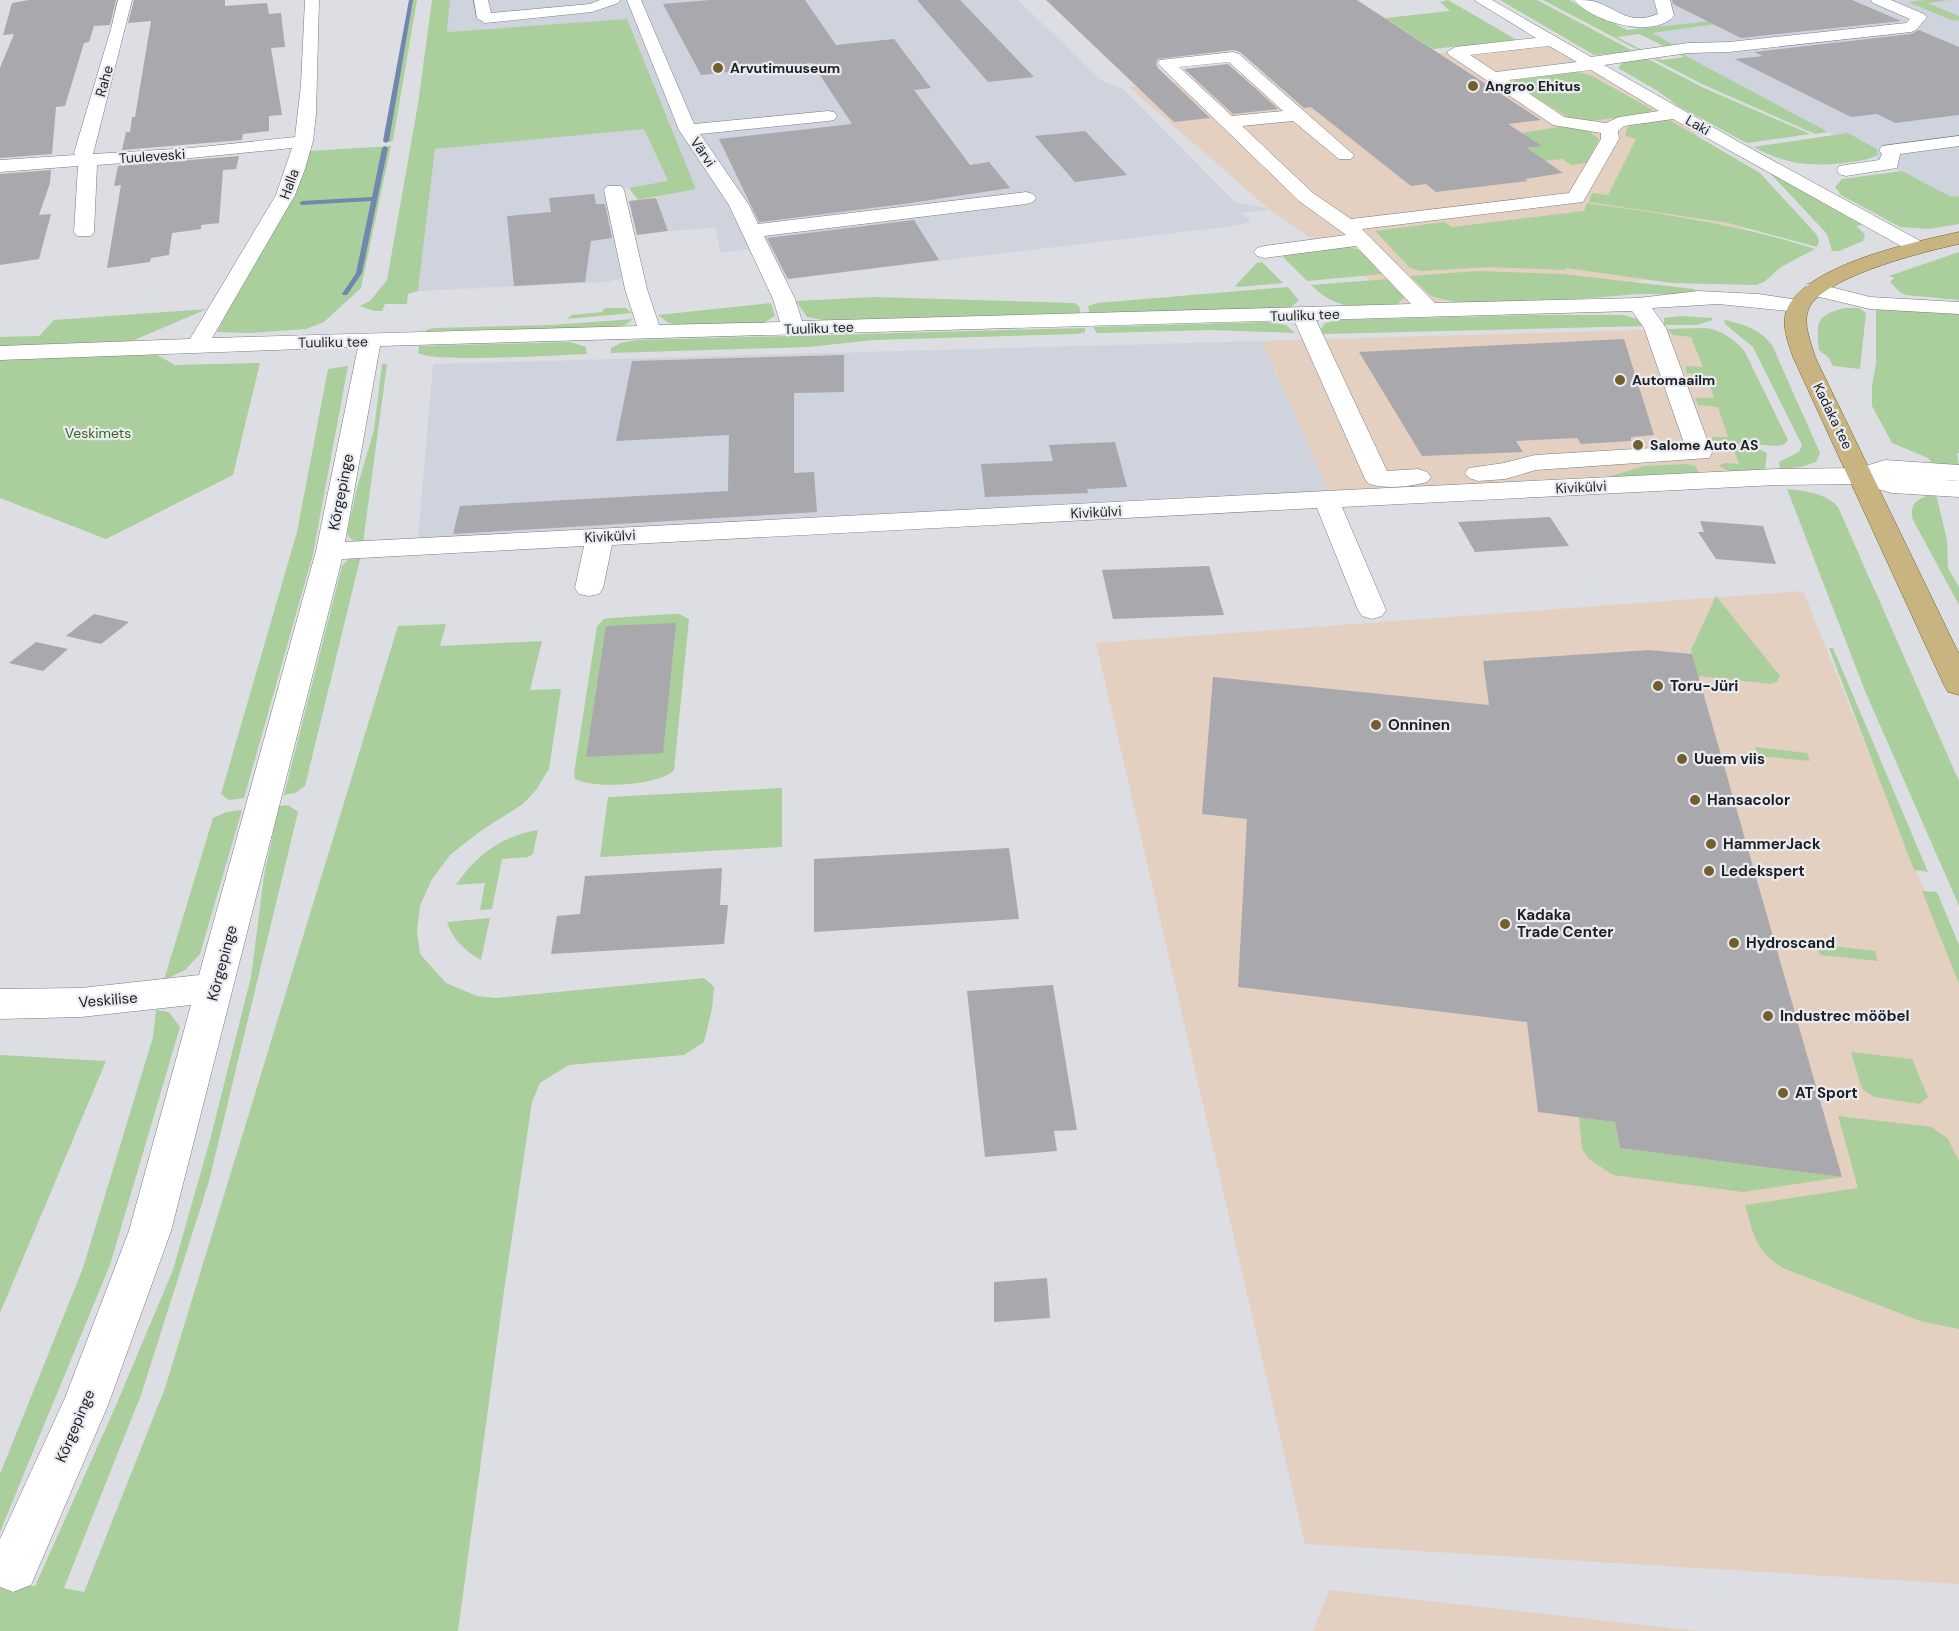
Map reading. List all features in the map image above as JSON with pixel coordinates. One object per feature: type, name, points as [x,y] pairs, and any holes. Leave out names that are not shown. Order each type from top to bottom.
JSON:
[{"type":"main road","points":[[1796,317],[1815,289],[1858,267],[1917,247],[1959,238]]},
{"type":"main road","name":"Kadaka tee","points":[[1796,317],[1804,357],[1959,685]]},
{"type":"street","name":"Rahe","points":[[84,232],[88,161],[83,153],[119,30],[125,0]]},
{"type":"street","name":"Halla","points":[[197,345],[271,219],[285,200],[304,141],[308,105],[312,0]]},
{"type":"street","points":[[481,0],[485,18],[592,8],[613,0]]},
{"type":"street","name":"Värvi","points":[[634,0],[688,130],[739,205],[783,299],[793,329]]},
{"type":"street","name":"Laki","points":[[1480,0],[1917,247]]},
{"type":"street","points":[[1581,0],[1628,25],[1653,23],[1666,16],[1661,0]]},
{"type":"street","points":[[1493,77],[1688,48],[1729,47],[1911,27],[1919,17],[1878,0]]},
{"type":"street","points":[[1552,40],[1455,52],[1559,121],[1609,129],[1619,122],[1677,113]]},
{"type":"street","points":[[1498,47],[1538,71]]},
{"type":"street","points":[[1345,155],[1233,57],[1166,63],[1306,197],[1354,232],[1430,311]]},
{"type":"street","points":[[1227,122],[1297,115]]},
{"type":"street","points":[[688,130],[828,116]]},
{"type":"street","points":[[1264,252],[1354,232],[1576,198],[1610,139],[1609,129]]},
{"type":"street","name":"Tuuleveski","points":[[0,166],[88,161],[304,141]]},
{"type":"street","points":[[1846,170],[1890,164],[1888,160],[1891,153],[1888,150],[1959,141]]},
{"type":"street","points":[[614,190],[636,289],[650,333]]},
{"type":"street","points":[[752,231],[1026,198]]},
{"type":"street","points":[[1815,289],[1870,303],[1959,308]]},
{"type":"street","name":"Tuuliku tee","points":[[0,353],[197,345],[1430,311],[1638,304],[1669,297],[1762,300],[1796,317]]},
{"type":"street","points":[[1638,304],[1655,328],[1700,453],[1720,480]]},
{"type":"street","name":"Tuuliku tee","points":[[1638,304],[1673,311],[1718,314],[1767,322],[1796,317]]},
{"type":"street","points":[[1303,315],[1383,488],[1505,471],[1535,463],[1700,453]]},
{"type":"street","name":"Kõrgepinge","points":[[13,1567],[86,1405],[150,1231],[330,551],[370,342]]},
{"type":"street","points":[[1862,476],[1885,468],[1959,472]]},
{"type":"street","points":[[1862,476],[1892,485],[1959,489]]},
{"type":"street","name":"Kivikülvi","points":[[330,551],[1326,499],[1383,488],[1862,476]]},
{"type":"street","points":[[1326,499],[1372,610]]},
{"type":"street","points":[[589,588],[600,536]]},
{"type":"street","name":"Veskilise","points":[[0,1004],[61,1004],[216,987]]},
{"type":"shaded area","points":[[450,0],[1018,0],[1102,81],[1123,89],[1235,202],[1269,209],[1242,213],[1251,222],[1225,227],[785,279],[774,254],[753,256],[748,249],[721,253],[715,228],[668,231],[656,198],[674,192],[696,189],[627,19],[447,32]]},
{"type":"shaded area","points":[[1580,0],[1959,0],[1959,202],[1828,132]]},
{"type":"shaded area","points":[[1544,42],[1675,118],[1720,153],[1748,195],[1745,231],[1677,272],[1615,287],[1558,294],[1404,304],[1269,209],[1129,87]]},
{"type":"shaded area","points":[[644,129],[668,182],[606,192],[622,278],[607,282],[418,291],[435,149]]},
{"type":"shaded area","points":[[1703,328],[1757,471],[1329,493],[1262,341]]},
{"type":"shaded area","points":[[1262,341],[1329,493],[418,539],[433,364]]},
{"type":"shaded area","name":"Kadaka Trade Center","points":[[1803,591],[1959,976],[1959,1584],[1305,1544],[1096,643]]},
{"type":"shaded area","points":[[1329,1590],[1696,1631],[1313,1631]]},
{"type":"green space","points":[[411,0],[417,0],[391,142],[386,141]]},
{"type":"green space","points":[[432,0],[450,0],[447,32],[627,19],[696,189],[638,200],[629,188],[668,181],[644,129],[435,149],[418,291],[408,294],[407,304],[385,304],[382,311],[360,306],[370,301],[387,280],[418,104]]},
{"type":"green space","points":[[1448,0],[1517,40],[1433,49],[1385,18],[1450,11],[1440,2]]},
{"type":"green space","points":[[1500,0],[1537,0],[1635,52],[1594,55]]},
{"type":"green space","points":[[1543,0],[1569,0],[1627,30],[1833,8],[1652,33],[1674,45],[1666,47],[1639,34],[1617,37],[1644,51],[1640,51]]},
{"type":"green space","points":[[1950,0],[1927,3],[1959,16],[1959,20],[1954,21],[1908,2]]},
{"type":"green space","points":[[1688,52],[1684,55],[1828,132],[1815,134],[1702,84],[1650,57],[1662,60],[1684,57],[1677,53]]},
{"type":"green space","points":[[1644,57],[1704,88],[1810,134],[1748,143],[1743,141],[1678,106],[1658,91],[1618,68],[1623,62]]},
{"type":"green space","points":[[1570,70],[1592,76],[1653,110],[1642,115],[1590,121],[1569,118],[1518,86],[1512,79]]},
{"type":"green space","points":[[1668,119],[1760,173],[1817,235],[1819,241],[1817,247],[1728,223],[1589,202],[1592,193],[1608,195],[1636,139],[1625,136],[1627,128],[1634,123]]},
{"type":"green space","points":[[1564,126],[1589,131],[1599,139],[1587,163],[1571,165],[1562,159],[1545,161],[1527,148],[1541,146],[1521,133]]},
{"type":"green space","points":[[1848,133],[1877,149],[1877,155],[1865,160],[1819,165],[1787,161],[1753,147]]},
{"type":"green space","points":[[391,146],[361,288],[324,322],[306,329],[250,333],[217,332],[310,151]]},
{"type":"green space","points":[[1902,171],[1951,197],[1959,196],[1959,224],[1928,229],[1900,227],[1841,195],[1835,187],[1842,179]]},
{"type":"green space","points":[[1769,172],[1862,225],[1856,226],[1865,234],[1863,241],[1839,251],[1832,251],[1827,234]]},
{"type":"green space","points":[[1587,203],[1731,227],[1815,249],[1781,267],[1764,282],[1756,285],[1671,283],[1566,268],[1565,270],[1490,267],[1421,271],[1410,268],[1375,231],[1444,222],[1452,227],[1584,211]]},
{"type":"green space","points":[[1347,246],[1359,250],[1383,274],[1307,281],[1283,257],[1283,255]]},
{"type":"green space","points":[[1959,252],[1959,300],[1906,295],[1890,282],[1894,278],[1889,276]]},
{"type":"green space","points":[[1262,262],[1283,283],[1235,286],[1257,263]]},
{"type":"green space","points":[[1477,271],[1562,274],[1694,289],[1704,294],[1637,294],[1557,301],[1461,304],[1431,296],[1410,276]]},
{"type":"green space","points":[[1388,279],[1404,297],[1397,305],[1351,306],[1341,304],[1331,300],[1311,285]]},
{"type":"green space","points":[[1288,287],[1299,300],[1291,307],[1284,309],[1090,315],[1088,306],[1097,303]]},
{"type":"green space","points":[[874,297],[1074,303],[1079,306],[1081,316],[834,322],[807,317],[796,301]]},
{"type":"green space","points":[[771,303],[775,316],[761,324],[677,326],[658,315]]},
{"type":"green space","points":[[605,308],[626,308],[632,313],[567,319],[572,315],[602,312]]},
{"type":"green space","points":[[1845,308],[1859,308],[1866,313],[1860,369],[1833,366],[1829,358],[1819,350],[1818,326],[1820,321],[1828,314]]},
{"type":"green space","points":[[1878,308],[1959,314],[1959,453],[1957,453],[1959,467],[1932,463],[1928,458],[1892,443],[1872,406],[1872,386],[1876,363],[1876,310]]},
{"type":"green space","name":"Veskimets","points":[[207,309],[132,341],[175,365],[260,363],[233,475],[106,539],[0,498],[0,337],[39,336],[54,320]]},
{"type":"green space","points":[[1623,315],[1637,319],[1645,326],[1323,334],[1321,329],[1325,323],[1338,320]]},
{"type":"green space","points":[[1681,316],[1712,318],[1713,320],[1697,325],[1664,325],[1664,318]]},
{"type":"green space","points":[[633,319],[617,327],[426,334],[426,330],[433,328],[552,325]]},
{"type":"green space","points":[[1724,320],[1751,328],[1772,345],[1820,453],[1816,462],[1801,467],[1780,469],[1779,462],[1799,452],[1802,445],[1753,347],[1726,325]]},
{"type":"green space","points":[[1267,322],[1286,325],[1295,333],[1210,330],[1097,333],[1093,327]]},
{"type":"green space","points":[[1085,328],[1085,332],[1077,334],[874,340],[809,347],[611,353],[611,348],[636,340]]},
{"type":"green space","points":[[1706,328],[1728,336],[1745,352],[1788,440],[1785,444],[1777,446],[1710,441],[1713,437],[1728,437],[1718,407],[1698,405],[1695,398],[1714,398],[1707,376],[1686,373],[1686,366],[1703,367],[1691,337],[1673,335],[1667,329]]},
{"type":"green space","points":[[570,342],[586,347],[587,354],[447,358],[418,353],[419,346]]},
{"type":"green space","points":[[382,364],[387,364],[363,543],[354,541],[347,533],[374,430]]},
{"type":"green space","points":[[348,366],[313,554],[244,798],[229,800],[221,794],[297,532],[328,369]]},
{"type":"green space","points":[[1733,448],[1759,449],[1767,453],[1765,470],[1734,472],[1724,469],[1719,465],[1739,464]]},
{"type":"green space","points":[[1686,464],[1695,466],[1699,473],[1413,487],[1608,477],[1644,466]]},
{"type":"green space","points":[[1787,489],[1821,496],[1838,507],[1959,781],[1959,906],[1865,691]]},
{"type":"green space","points":[[1936,494],[1947,540],[1948,568],[1959,587],[1959,605],[1913,520],[1912,509],[1917,501]]},
{"type":"green space","points":[[361,555],[305,786],[295,793],[284,795],[342,566],[348,559]]},
{"type":"green space","points":[[1716,596],[1780,676],[1777,682],[1771,684],[1698,676],[1691,650]]},
{"type":"green space","points":[[679,614],[689,619],[674,770],[655,780],[641,783],[611,785],[575,779],[574,773],[597,626],[604,619]]},
{"type":"green space","points":[[446,624],[440,646],[542,641],[530,690],[561,689],[549,769],[536,790],[523,804],[482,830],[451,854],[432,879],[420,906],[417,931],[420,954],[446,983],[477,996],[496,998],[704,978],[714,987],[712,1009],[704,1042],[684,1055],[569,1065],[540,1083],[532,1102],[458,1631],[0,1631],[0,1586],[35,1586],[114,1410],[173,1270],[210,1140],[251,977],[264,876],[279,806],[288,805],[298,812],[209,1181],[141,1395],[64,1588],[84,1592],[165,1388],[398,626]]},
{"type":"green space","points":[[1829,648],[1833,648],[1928,872],[1914,870]]},
{"type":"green space","points":[[1755,747],[1807,753],[1810,761],[1758,756]]},
{"type":"green space","points":[[782,788],[782,847],[600,857],[608,797]]},
{"type":"green space","points":[[242,810],[200,954],[185,970],[164,980],[213,818],[226,812]]},
{"type":"green space","points":[[538,830],[533,854],[528,857],[502,859],[492,909],[480,910],[485,883],[456,885],[472,865],[491,848],[513,837]]},
{"type":"green space","points":[[1922,891],[1937,892],[1959,945],[1959,984]]},
{"type":"green space","points":[[490,918],[481,960],[460,944],[447,922]]},
{"type":"green space","points":[[1816,944],[1875,951],[1878,961],[1820,955]]},
{"type":"green space","points":[[156,1010],[169,1012],[180,1027],[110,1265],[0,1532],[0,1474],[83,1268],[153,1037]]},
{"type":"green space","points":[[1851,1052],[1912,1059],[1928,1097],[1920,1104],[1874,1097],[1862,1089]]},
{"type":"green space","points":[[0,1055],[106,1061],[0,1313]]},
{"type":"green space","points":[[1838,1116],[1932,1127],[1948,1139],[1959,1161],[1959,1329],[1920,1321],[1785,1269],[1767,1256],[1757,1242],[1745,1205],[1858,1188]]},
{"type":"green space","points":[[1579,1117],[1615,1122],[1620,1148],[1842,1177],[1743,1192],[1613,1175],[1589,1159],[1582,1149]]},
{"type":"building","points":[[29,0],[116,0],[110,25],[94,26],[89,42],[84,43],[65,106],[56,107],[52,154],[0,158],[0,68],[14,34],[3,35],[12,3]]},
{"type":"building","points":[[134,0],[225,0],[225,6],[267,3],[269,14],[281,13],[285,47],[271,48],[282,115],[269,116],[269,131],[243,134],[242,140],[122,150],[126,132],[130,132],[132,117],[135,117],[151,21],[128,23]]},
{"type":"building","points":[[710,0],[805,0],[836,45],[894,39],[931,88],[914,90],[970,165],[989,162],[1010,188],[759,222],[719,139],[852,124],[812,63],[701,75],[663,4]]},
{"type":"building","points":[[917,0],[960,0],[1034,77],[988,82]]},
{"type":"building","points":[[1046,0],[1357,0],[1541,120],[1508,124],[1542,146],[1527,148],[1563,173],[1525,179],[1528,181],[1436,192],[1426,184],[1411,186],[1311,107],[1304,108],[1240,52],[1234,50],[1158,59],[1156,64],[1158,68],[1210,118],[1174,122]]},
{"type":"building","points":[[1672,0],[1852,0],[1901,21],[1741,38],[1673,4]]},
{"type":"building","points":[[1919,30],[1959,47],[1959,115],[1895,123],[1877,114],[1851,117],[1735,59],[1763,56],[1754,52],[1911,34]]},
{"type":"building","points":[[1228,64],[1278,109],[1233,114],[1184,69]]},
{"type":"building","points":[[1085,131],[1127,175],[1075,182],[1035,136]]},
{"type":"building","points":[[239,156],[236,169],[223,170],[219,223],[201,225],[201,229],[172,233],[169,255],[151,258],[150,262],[107,268],[121,185],[114,186],[118,166]]},
{"type":"building","points":[[51,170],[50,183],[39,215],[51,214],[39,259],[0,265],[0,174]]},
{"type":"building","points":[[594,194],[596,204],[605,204],[612,238],[591,241],[585,282],[514,286],[507,216],[551,212],[549,198]]},
{"type":"building","points":[[656,198],[668,231],[637,235],[629,201]]},
{"type":"building","points":[[914,220],[939,260],[788,279],[767,238]]},
{"type":"building","points":[[1624,339],[1654,435],[1631,437],[1631,441],[1581,444],[1577,438],[1516,441],[1523,452],[1422,456],[1359,352]]},
{"type":"building","points":[[844,355],[844,392],[794,393],[794,473],[814,472],[817,512],[453,534],[460,506],[728,491],[729,435],[616,441],[632,361]]},
{"type":"building","points":[[1115,442],[1127,487],[1087,489],[1088,493],[985,497],[981,464],[1053,461],[1049,445]]},
{"type":"building","points":[[1550,517],[1569,546],[1475,552],[1458,522]]},
{"type":"building","points":[[1700,521],[1763,526],[1776,564],[1716,559],[1698,532],[1704,532]]},
{"type":"building","points":[[1209,566],[1224,615],[1113,619],[1102,570]]},
{"type":"building","points":[[94,614],[129,622],[101,644],[66,636]]},
{"type":"building","points":[[676,623],[663,753],[586,757],[606,626]]},
{"type":"building","points":[[36,642],[68,649],[43,671],[9,663]]},
{"type":"building","name":"Kadaka Trade Center","points":[[1649,650],[1692,654],[1842,1177],[1620,1148],[1615,1122],[1538,1112],[1527,1022],[1238,987],[1247,819],[1202,814],[1213,677],[1489,705],[1483,661]]},
{"type":"building","points":[[1009,848],[1019,919],[814,932],[814,859]]},
{"type":"building","points":[[722,868],[720,905],[728,905],[724,944],[551,954],[557,916],[580,914],[585,876]]},
{"type":"building","points":[[1053,985],[1077,1130],[1054,1131],[1057,1151],[985,1157],[967,991]]},
{"type":"building","points":[[1047,1278],[1050,1318],[994,1322],[994,1282]]},
{"type":"waterway","points":[[386,141],[411,0]]},
{"type":"waterway","points":[[374,199],[385,148]]},
{"type":"waterway","points":[[302,203],[374,199]]},
{"type":"waterway","points":[[345,294],[359,273],[374,199]]},
{"type":"place","name":"Arvutimuuseum","points":[[718,68]]},
{"type":"place","name":"Angroo Ehitus","points":[[1473,86]]},
{"type":"place","name":"Automaailm","points":[[1620,380]]},
{"type":"place","name":"Salome Auto AS","points":[[1638,445]]},
{"type":"place","name":"Toru-Jüri","points":[[1658,686]]},
{"type":"place","name":"Onninen","points":[[1376,725]]},
{"type":"place","name":"Uuem viis","points":[[1682,759]]},
{"type":"place","name":"Hansacolor","points":[[1695,800]]},
{"type":"place","name":"HammerJack","points":[[1711,844]]},
{"type":"place","name":"Ledekspert","points":[[1709,871]]},
{"type":"place","name":"Kadaka Trade Center","points":[[1505,924]]},
{"type":"place","name":"Hydroscand","points":[[1734,943]]},
{"type":"place","name":"Industrec mööbel","points":[[1768,1016]]},
{"type":"place","name":"AT Sport","points":[[1783,1093]]}]
